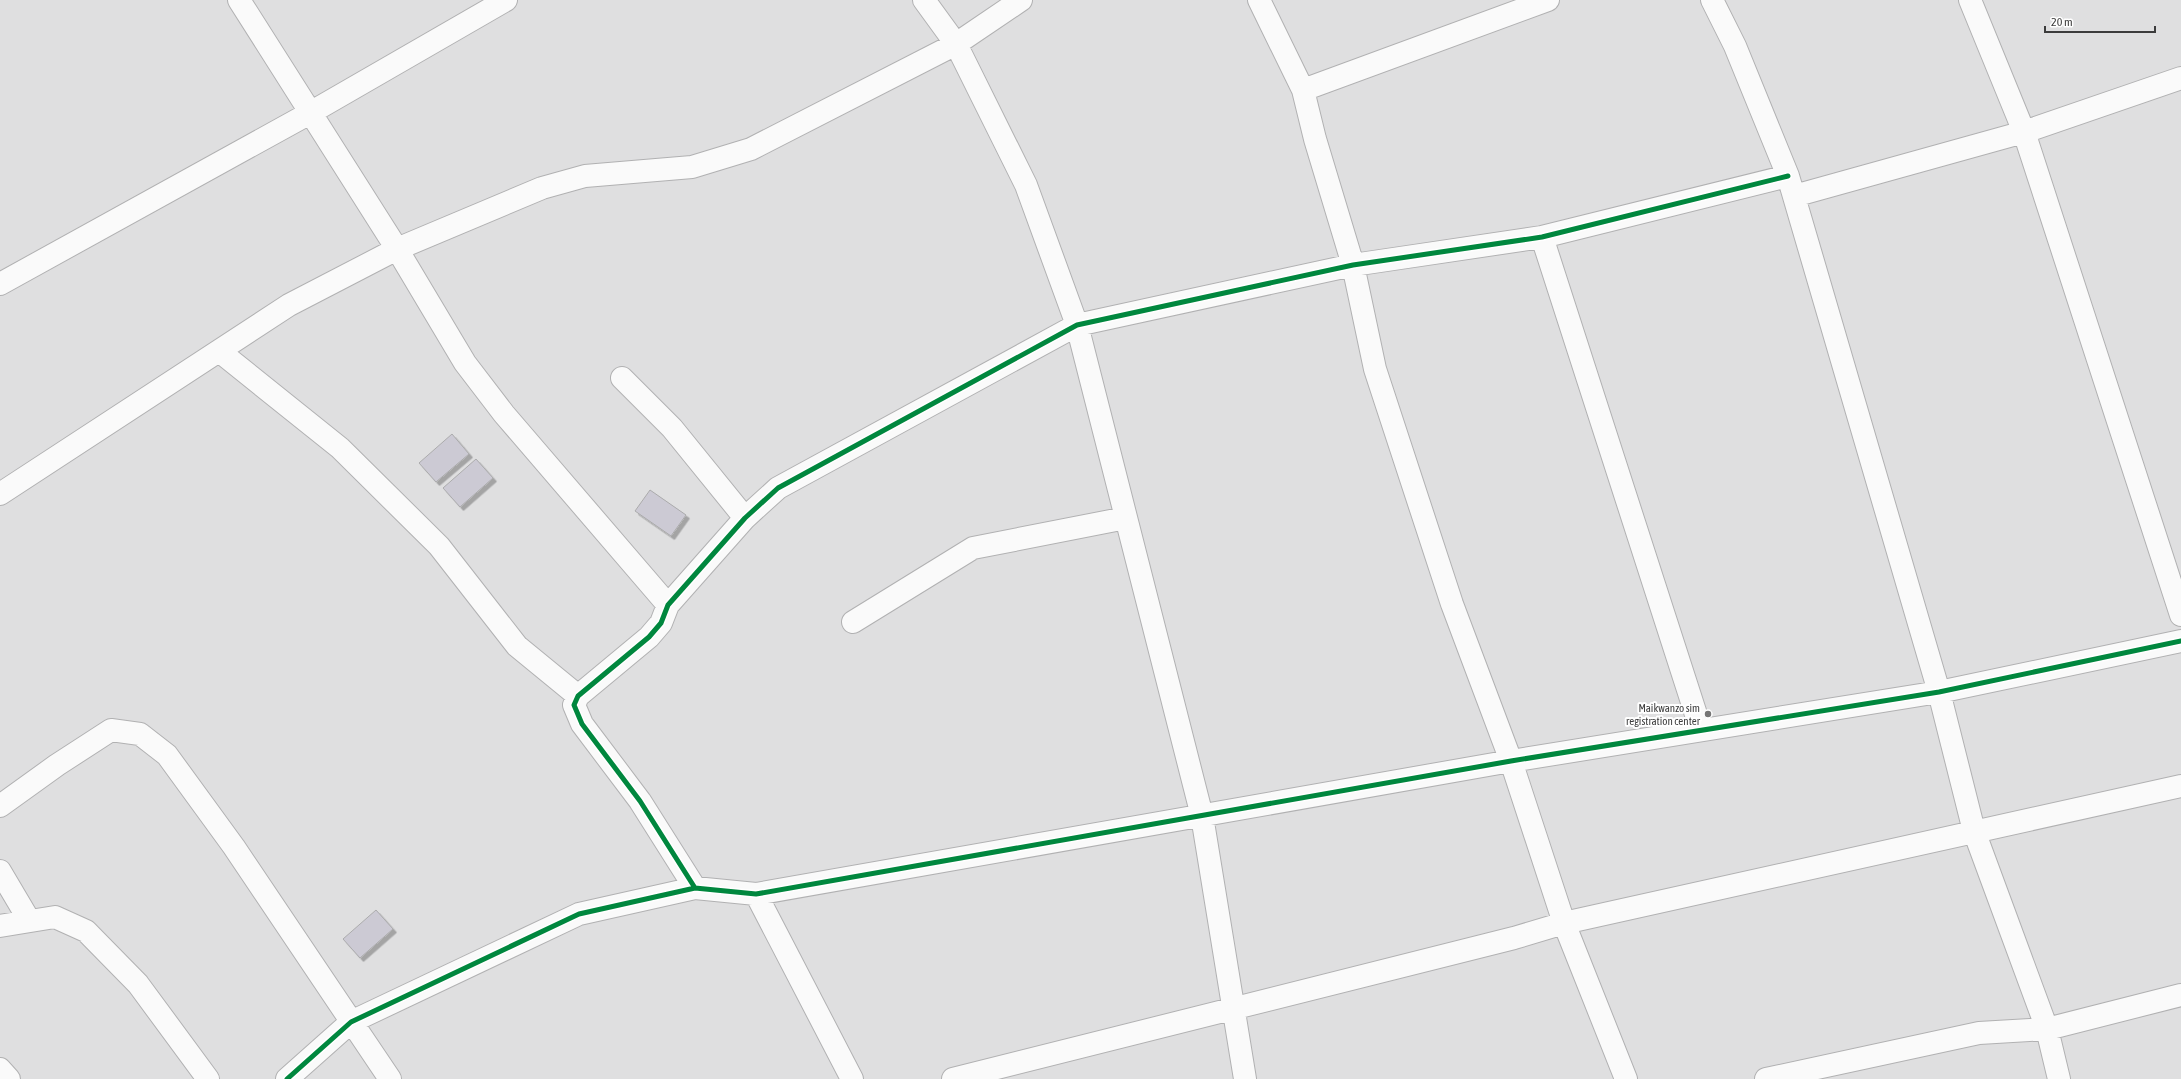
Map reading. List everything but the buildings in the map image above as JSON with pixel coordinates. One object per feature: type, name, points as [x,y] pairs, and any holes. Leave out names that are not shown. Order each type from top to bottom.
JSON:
[{"type":"street","points":[[239,0],[397,249],[465,363],[499,408],[668,605]]},
{"type":"street","points":[[0,284],[310,113],[506,0]]},
{"type":"street","points":[[924,0],[956,44],[1026,186],[1077,325],[1202,816],[1245,1079]]},
{"type":"street","points":[[0,494],[290,305],[397,249],[542,188],[585,176],[692,167],[751,149],[956,44],[1021,0]]},
{"type":"street","points":[[1259,0],[1304,90],[1315,139],[1352,265],[1375,369],[1452,604],[1511,761],[1564,923],[1626,1079]]},
{"type":"street","points":[[1304,90],[1548,0]]},
{"type":"street","points":[[1712,0],[1735,46],[1791,186],[1939,692],[1974,831],[2047,1029],[2059,1079]]},
{"type":"street","points":[[1970,0],[2024,132],[2181,615]]},
{"type":"street","points":[[695,888],[640,801],[582,724],[574,706],[578,696],[649,637],[661,623],[668,605],[745,518],[778,488],[1077,325],[1352,265],[1542,237],[1791,186],[2024,132],[2181,78]]},
{"type":"street","points":[[1542,237],[1700,730]]},
{"type":"street","points":[[219,351],[340,448],[438,546],[517,646],[578,696]]},
{"type":"street","points":[[622,378],[672,428],[745,518]]},
{"type":"street","points":[[852,622],[973,548],[1126,518]]},
{"type":"street","points":[[287,1079],[351,1022],[579,914],[695,888],[756,894],[1511,761],[1939,692],[2181,641]]},
{"type":"street","points":[[0,806],[57,765],[111,730],[140,734],[167,755],[234,847],[390,1079]]},
{"type":"street","points":[[953,1079],[1514,938],[1564,923],[2181,786]]},
{"type":"street","points":[[0,871],[29,920]]},
{"type":"street","points":[[756,894],[852,1079]]},
{"type":"street","points":[[0,926],[29,920],[56,917],[86,931],[138,984],[208,1079]]},
{"type":"street","points":[[1766,1079],[1979,1033],[2047,1029],[2181,995]]},
{"type":"street","points":[[0,1069],[9,1079]]},
{"type":"cycle path","points":[[695,888],[640,801],[582,724],[574,705],[578,696],[649,637],[661,623],[668,605],[745,518],[778,488],[1077,325],[1353,265],[1542,237],[1788,176]]},
{"type":"cycle path","points":[[287,1079],[351,1022],[579,914],[695,888],[756,894],[1511,761],[1939,692],[2181,641]]},
{"type":"place","name":"Maikwanzo sim registration center","points":[[1708,714]]}]
